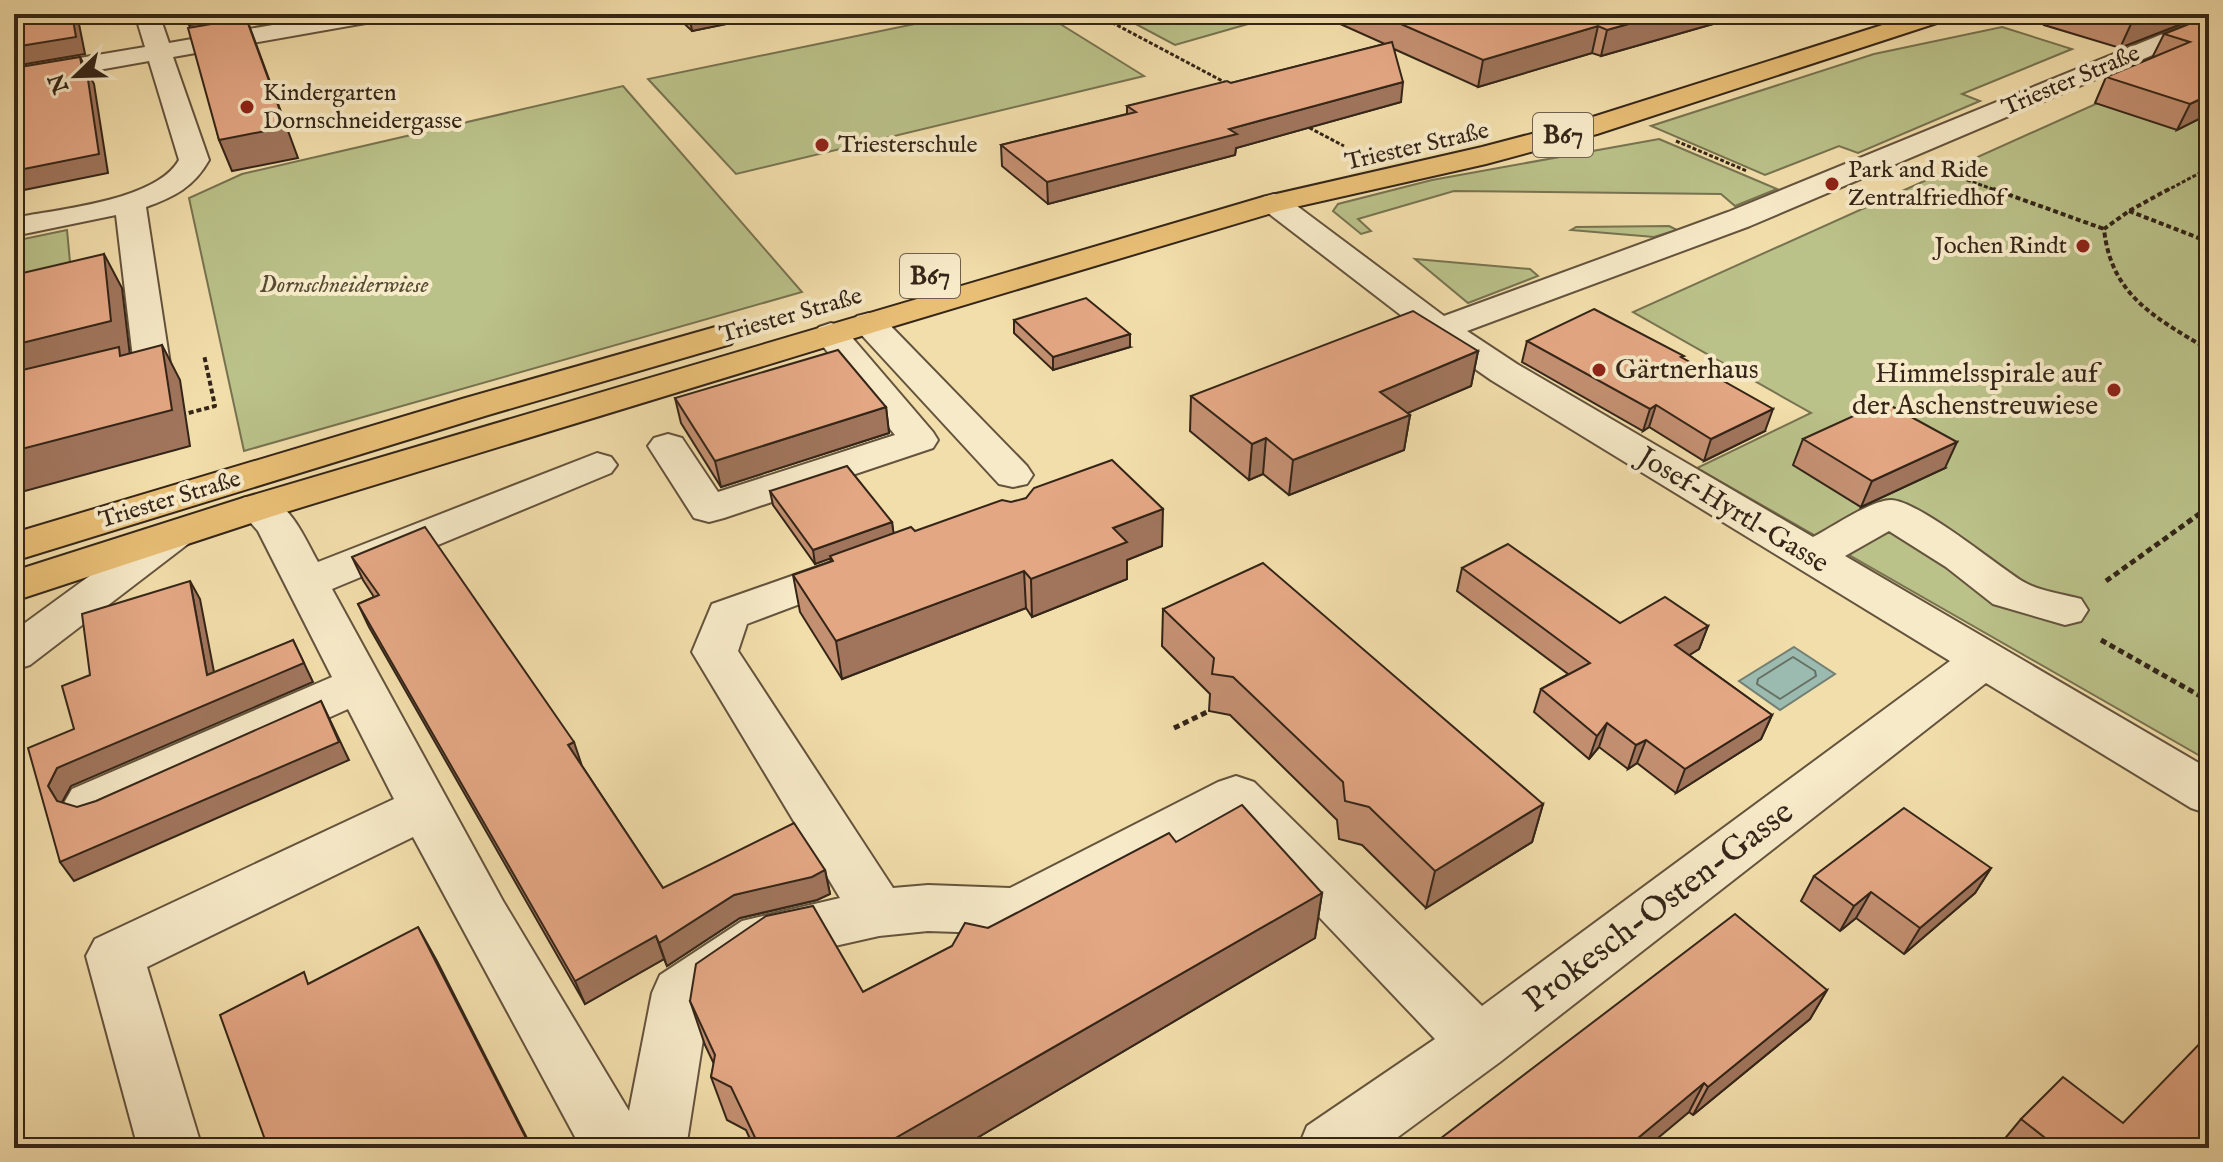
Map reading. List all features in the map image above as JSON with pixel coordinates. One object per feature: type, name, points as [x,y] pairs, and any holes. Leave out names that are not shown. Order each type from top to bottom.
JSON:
[{"type":"main road","name":"Triester Straße","points":[[14,547],[475,407],[1245,185],[1462,138],[1552,115],[1701,69],[1847,14]]},
{"type":"main road","name":"Triester Straße","points":[[14,586],[258,507],[831,334],[1274,203],[1486,155],[1587,128],[1941,14]]},
{"type":"street","points":[[14,227],[130,201],[167,188],[184,177],[194,160],[147,14]]},
{"type":"street","points":[[14,77],[377,14]]},
{"type":"street","name":"Triester Straße","points":[[1440,329],[1800,194],[2209,22]]},
{"type":"street","points":[[14,399],[152,364],[130,201]]},
{"type":"street","name":"Josef-Hyrtl-Gasse","points":[[1274,203],[1440,329],[1504,372],[2209,794]]},
{"type":"street","points":[[869,323],[1013,475]]},
{"type":"street","points":[[668,446],[709,509],[919,440],[831,334]]},
{"type":"street","points":[[307,583],[597,465]]},
{"type":"street","name":"Triester Straße","points":[[258,507],[276,524],[545,1031],[616,1148]]},
{"type":"street","points":[[1810,557],[1890,513],[1961,557],[2009,594],[2065,610]]},
{"type":"street","points":[[14,654],[173,535]]},
{"type":"street","points":[[879,913],[715,652],[728,615],[888,555]]},
{"type":"street","name":"Prokesch-Osten-Gasse","points":[[1330,1148],[1479,1043],[1984,660]]},
{"type":"street","points":[[90,803],[359,685]]},
{"type":"street","points":[[654,1148],[681,993],[762,938],[879,913],[928,908],[1016,911],[1236,796],[1479,1043]]},
{"type":"street","points":[[170,1148],[115,956],[426,807]]},
{"type":"path","points":[[1096,14],[1235,88]]},
{"type":"path","points":[[1304,125],[1345,147]]},
{"type":"path","points":[[1676,141],[1800,194]]},
{"type":"path","points":[[2104,229],[2129,211],[2209,168]]},
{"type":"path","points":[[1942,171],[2104,229]]},
{"type":"path","points":[[2129,211],[2209,242]]},
{"type":"path","points":[[2104,229],[2110,270],[2128,293],[2159,320],[2209,350]]},
{"type":"path","points":[[2209,507],[2065,610],[2070,621],[2209,701]]},
{"type":"path","points":[[1174,728],[1209,711]]},
{"type":"green space","points":[[963,14],[1044,14],[1144,76],[736,174],[648,79]]},
{"type":"green space","points":[[1117,14],[1283,14],[1175,45]]},
{"type":"green space","points":[[2002,27],[2072,49],[1962,94],[1980,101],[1858,153],[1839,146],[1765,175],[1651,126],[1874,54]]},
{"type":"green space","points":[[2209,53],[2209,761],[1697,468],[1811,413],[1633,312]]},
{"type":"green space","name":"Dornschneiderwiese","points":[[623,86],[802,292],[244,451],[189,198],[242,174]]},
{"type":"green space","points":[[1659,139],[1777,189],[1735,206],[1721,194],[1454,191],[1358,219],[1371,231],[1361,234],[1333,211],[1338,204],[1432,180]]},
{"type":"green space","points":[[1669,226],[1677,230],[1654,237],[1571,230],[1576,227]]},
{"type":"green space","points":[[67,230],[73,294],[14,308],[14,241]]},
{"type":"green space","points":[[1415,259],[1530,269],[1538,276],[1468,303]]},
{"type":"water","points":[[1794,647],[1835,674],[1780,710],[1739,681]]},
{"type":"building","points":[[15,14],[72,14],[76,37],[14,47]]},
{"type":"building","points":[[187,14],[245,14],[246,16],[189,25]]},
{"type":"building","points":[[1378,14],[1664,14],[1607,30],[1598,26],[1483,60]]},
{"type":"building","points":[[2096,14],[2158,14],[2131,24]]},
{"type":"building","points":[[2209,16],[2209,95],[2190,104],[2106,77],[2190,42],[2164,34]]},
{"type":"building","name":"Kindergarten Dornschneidergasse","points":[[246,18],[286,127],[219,140],[188,28]]},
{"type":"building","points":[[1392,42],[1403,82],[1229,129],[1237,134],[1047,182],[1001,145],[1136,112],[1127,106]]},
{"type":"building","points":[[80,57],[82,67],[86,66],[99,154],[14,171],[14,68]]},
{"type":"building","points":[[104,254],[111,321],[14,345],[14,275]]},
{"type":"building","points":[[1086,298],[1130,334],[1053,357],[1014,320]]},
{"type":"building","points":[[1594,309],[1684,356],[1681,357],[1773,409],[1711,439],[1656,405],[1650,409],[1527,341]]},
{"type":"building","points":[[1413,311],[1478,351],[1380,392],[1410,415],[1293,460],[1266,438],[1252,444],[1191,396]]},
{"type":"building","points":[[162,345],[172,410],[14,451],[14,372],[119,347],[120,356]]},
{"type":"building","points":[[838,350],[886,407],[715,461],[675,398]]},
{"type":"building","points":[[1884,402],[1957,442],[1872,481],[1803,439]]},
{"type":"building","points":[[1112,460],[1163,509],[1113,528],[1127,542],[1031,579],[1024,571],[836,641],[793,575],[833,561],[830,556],[911,527],[915,531],[1002,500],[1011,502],[1026,498],[1034,488]]},
{"type":"building","points":[[847,466],[892,522],[813,550],[770,491]]},
{"type":"building","points":[[425,527],[574,742],[568,745],[663,888],[794,823],[825,870],[812,877],[734,895],[659,943],[656,936],[575,981],[358,604],[379,595],[352,557]]},
{"type":"building","points":[[1508,544],[1620,623],[1665,597],[1708,626],[1675,645],[1772,715],[1685,769],[1646,740],[1636,745],[1607,723],[1597,736],[1541,689],[1590,663],[1462,568]]},
{"type":"building","points":[[1263,563],[1543,804],[1435,871],[1369,807],[1345,801],[1343,782],[1233,677],[1212,674],[1214,658],[1163,609]]},
{"type":"building","points":[[190,581],[207,675],[293,640],[304,663],[57,768],[48,786],[57,801],[77,807],[96,801],[321,701],[339,742],[60,862],[28,748],[74,729],[62,686],[90,675],[82,614]]},
{"type":"building","points":[[1242,805],[1322,893],[878,1148],[760,1148],[731,1087],[711,1077],[715,1055],[690,1001],[696,964],[766,916],[813,906],[863,992],[952,946],[965,923],[988,928],[1169,833],[1176,842]]},
{"type":"building","points":[[1904,808],[1991,868],[1920,928],[1871,892],[1854,906],[1814,876]]},
{"type":"building","points":[[1735,914],[1827,990],[1708,1087],[1704,1083],[1626,1148],[1428,1148]]},
{"type":"building","points":[[418,927],[531,1148],[268,1148],[220,1015],[304,972],[308,984]]},
{"type":"building","points":[[2209,1034],[2209,1148],[2058,1148],[2021,1119],[2063,1077],[2123,1123]]},
{"type":"place","name":"Kindergarten Dornschneidergasse","points":[[247,107]]},
{"type":"place","name":"Triesterschule","points":[[822,145]]},
{"type":"place","name":"Park and Ride Zentralfriedhof","points":[[1832,184]]},
{"type":"place","name":"Jochen Rindt","points":[[2083,246]]},
{"type":"place","name":"Gärtnerhaus","points":[[1599,370]]},
{"type":"place","name":"Himmelsspirale auf der Aschenstreuwiese","points":[[2114,390]]}]
